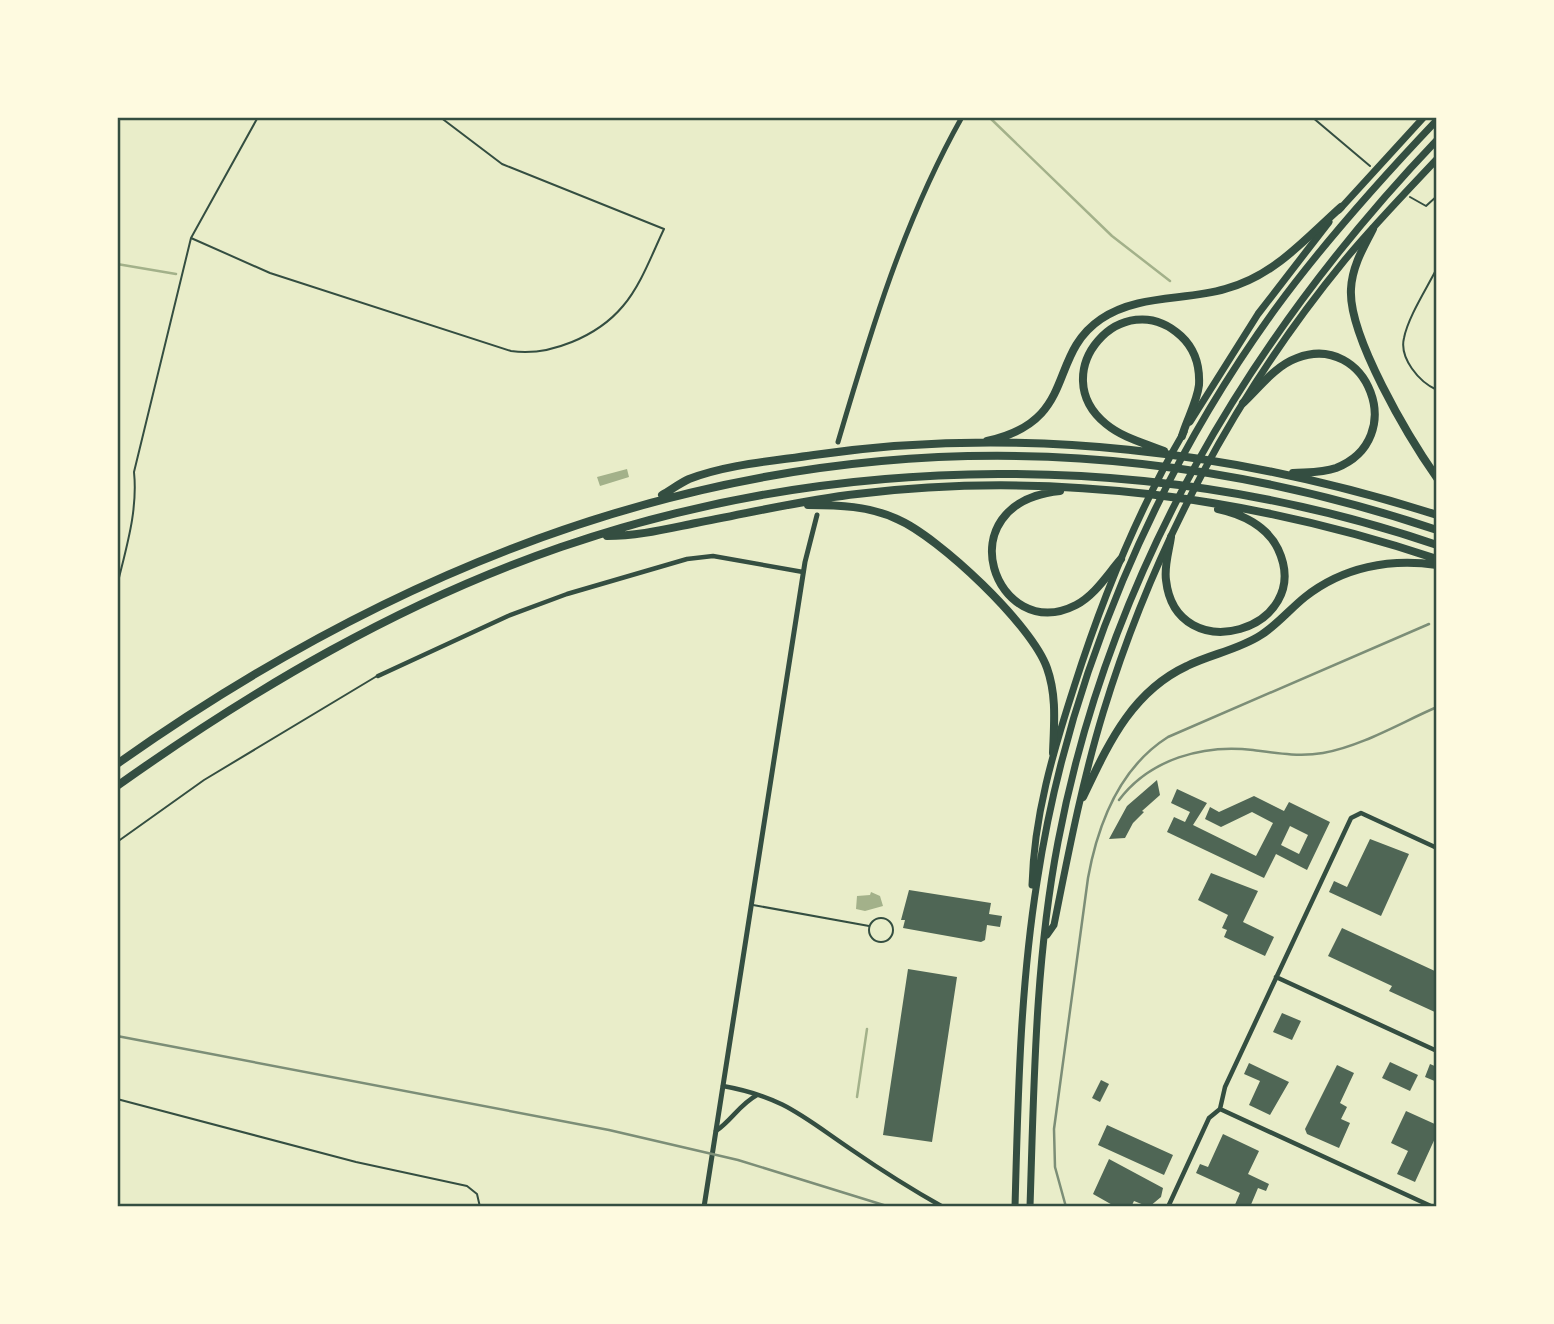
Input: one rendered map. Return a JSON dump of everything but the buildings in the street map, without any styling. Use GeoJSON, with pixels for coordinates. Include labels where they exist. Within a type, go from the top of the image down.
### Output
{"type":"FeatureCollection","features":[{"type":"Feature","properties":{"kind":"highway"},"geometry":{"type":"LineString","coordinates":[[981,442],[1011,434],[1040,414],[1060,387],[1076,346],[1103,318],[1138,303],[1216,292],[1257,277],[1285,259],[1341,207],[1424,117]]}},
{"type":"Feature","properties":{"kind":"highway"},"geometry":{"type":"LineString","coordinates":[[1031,924],[1044,841],[1081,702],[1116,602],[1157,508],[1210,410],[1276,309],[1350,214],[1437,120]]}},
{"type":"Feature","properties":{"kind":"highway"},"geometry":{"type":"LineString","coordinates":[[1030,1207],[1035,1057],[1045,938],[1058,843],[1093,706],[1118,633],[1165,523],[1214,430],[1280,327],[1354,230],[1437,140]]}},
{"type":"Feature","properties":{"kind":"highway"},"geometry":{"type":"LineString","coordinates":[[1045,938],[1054,925],[1090,761],[1113,684],[1171,537],[1243,403],[1317,296],[1437,159]]}},
{"type":"Feature","properties":{"kind":"highway"},"geometry":{"type":"LineString","coordinates":[[1015,1207],[1020,1054],[1037,831],[1053,753],[1088,645],[1121,559],[1182,436],[1258,314],[1341,207]]}},
{"type":"Feature","properties":{"kind":"highway"},"geometry":{"type":"LineString","coordinates":[[1373,229],[1353,275],[1351,298],[1354,321],[1380,377],[1437,478]]}},
{"type":"Feature","properties":{"kind":"highway"},"geometry":{"type":"LineString","coordinates":[[1150,449],[1104,423],[1091,408],[1084,389],[1083,370],[1090,350],[1103,334],[1122,323],[1143,320],[1162,324],[1182,337],[1194,354],[1198,367],[1198,392],[1182,436]]}},
{"type":"Feature","properties":{"kind":"highway"},"geometry":{"type":"LineString","coordinates":[[1243,403],[1278,369],[1305,355],[1335,357],[1357,370],[1366,381],[1375,409],[1373,429],[1363,448],[1353,458],[1334,468],[1288,474]]}},
{"type":"Feature","properties":{"kind":"highway"},"geometry":{"type":"LineString","coordinates":[[650,502],[688,480],[756,464],[864,449],[981,442],[1150,449],[1232,462],[1288,474],[1437,516]]}},
{"type":"Feature","properties":{"kind":"highway"},"geometry":{"type":"LineString","coordinates":[[117,764],[250,677],[386,602],[525,542],[650,502],[789,472],[909,459],[1010,456],[1142,465],[1225,477],[1332,499],[1437,530]]}},
{"type":"Feature","properties":{"kind":"highway"},"geometry":{"type":"LineString","coordinates":[[117,786],[248,698],[354,638],[445,594],[597,535],[686,511],[821,486],[977,475],[1136,479],[1219,490],[1321,511],[1437,545]]}},
{"type":"Feature","properties":{"kind":"highway"},"geometry":{"type":"LineString","coordinates":[[597,535],[648,533],[841,496],[932,487],[995,485],[1129,492],[1196,501],[1304,520],[1437,559]]}},
{"type":"Feature","properties":{"kind":"highway"},"geometry":{"type":"LineString","coordinates":[[1081,489],[1033,496],[1009,511],[999,522],[992,542],[992,563],[998,580],[1019,603],[1039,611],[1058,611],[1075,605],[1092,593],[1121,559]]}},
{"type":"Feature","properties":{"kind":"highway"},"geometry":{"type":"LineString","coordinates":[[794,505],[856,507],[894,517],[931,539],[973,578],[1022,627],[1046,666],[1055,709],[1053,753]]}},
{"type":"Feature","properties":{"kind":"highway"},"geometry":{"type":"LineString","coordinates":[[1171,537],[1166,582],[1172,601],[1183,616],[1199,627],[1220,633],[1247,629],[1262,620],[1275,605],[1282,588],[1283,564],[1277,546],[1268,534],[1250,520],[1211,505]]}},
{"type":"Feature","properties":{"kind":"highway"},"geometry":{"type":"LineString","coordinates":[[1083,797],[1116,730],[1140,700],[1169,676],[1188,665],[1256,639],[1309,594],[1336,578],[1378,564],[1437,565]]}},
{"type":"Feature","properties":{"kind":"street"},"geometry":{"type":"LineString","coordinates":[[838,442],[896,257],[924,190],[962,117]]}},
{"type":"Feature","properties":{"kind":"street"},"geometry":{"type":"LineString","coordinates":[[704,1207],[803,572],[817,515]]}},
{"type":"Feature","properties":{"kind":"street"},"geometry":{"type":"LineString","coordinates":[[378,676],[508,616],[568,594],[687,559],[713,556],[803,572]]}},
{"type":"Feature","properties":{"kind":"street"},"geometry":{"type":"LineString","coordinates":[[1168,1207],[1209,1118],[1220,1108],[1222,1093],[1351,818],[1361,813],[1437,848]]}},
{"type":"Feature","properties":{"kind":"street"},"geometry":{"type":"LineString","coordinates":[[1276,977],[1437,1051]]}},
{"type":"Feature","properties":{"kind":"street"},"geometry":{"type":"LineString","coordinates":[[723,1086],[799,1111],[876,1166],[943,1207]]}},
{"type":"Feature","properties":{"kind":"street"},"geometry":{"type":"LineString","coordinates":[[716,1131],[726,1124],[737,1108],[757,1095]]}},
{"type":"Feature","properties":{"kind":"street"},"geometry":{"type":"LineString","coordinates":[[1220,1108],[1433,1207]]}},
{"type":"Feature","properties":{"kind":"lane"},"geometry":{"type":"LineString","coordinates":[[1437,268],[1403,339],[1406,356],[1417,375],[1437,390]]}},
{"type":"Feature","properties":{"kind":"lane"},"geometry":{"type":"LineString","coordinates":[[117,842],[204,780],[378,676]]}},
{"type":"Feature","properties":{"kind":"lane"},"geometry":{"type":"LineString","coordinates":[[751,904],[869,926]]}},
{"type":"Feature","properties":{"kind":"lane"},"geometry":{"type":"LineString","coordinates":[[883,918],[890,922],[893,932],[889,939],[878,942],[870,936],[869,926],[875,919],[883,918]]}},
{"type":"Feature","properties":{"kind":"path"},"geometry":{"type":"LineString","coordinates":[[117,586],[133,517],[136,494],[134,472],[139,447],[191,237],[258,117]]}},
{"type":"Feature","properties":{"kind":"path"},"geometry":{"type":"LineString","coordinates":[[191,237],[270,273],[511,351],[531,354],[576,338],[616,314],[645,269],[664,229],[502,164],[440,117]]}},
{"type":"Feature","properties":{"kind":"path"},"geometry":{"type":"LineString","coordinates":[[1312,117],[1356,155]]}},
{"type":"Feature","properties":{"kind":"path"},"geometry":{"type":"LineString","coordinates":[[1422,206],[1430,204],[1437,196]]}},
{"type":"Feature","properties":{"kind":"path"},"geometry":{"type":"LineString","coordinates":[[117,1099],[303,1149],[467,1186],[477,1194],[481,1207]]}},
{"type":"Feature","properties":{"kind":"shaded area"},"geometry":{"type":"Polygon","coordinates":[[[627,469],[629,477],[600,486],[597,477],[627,469]]]}},
{"type":"Feature","properties":{"kind":"shaded area"},"geometry":{"type":"Polygon","coordinates":[[[871,892],[880,896],[883,906],[865,911],[856,909],[857,896],[870,895],[871,892]]]}},
{"type":"Feature","properties":{"kind":"waterway"},"geometry":{"type":"LineString","coordinates":[[989,117],[1112,236],[1170,281]]}},
{"type":"Feature","properties":{"kind":"waterway"},"geometry":{"type":"LineString","coordinates":[[117,264],[176,274]]}},
{"type":"Feature","properties":{"kind":"waterway"},"geometry":{"type":"LineString","coordinates":[[857,1097],[867,1029]]}},
{"type":"Feature","properties":{"kind":"railway"},"geometry":{"type":"LineString","coordinates":[[1066,1207],[1055,1167],[1054,1129],[1088,878],[1098,837],[1113,798],[1136,764],[1168,737],[1429,624]]}},
{"type":"Feature","properties":{"kind":"railway"},"geometry":{"type":"LineString","coordinates":[[1119,800],[1146,774],[1179,757],[1197,752],[1234,749],[1296,755],[1323,753],[1366,740],[1437,707]]}},
{"type":"Feature","properties":{"kind":"railway"},"geometry":{"type":"LineString","coordinates":[[117,1036],[609,1130],[738,1160],[890,1207]]}}]}
